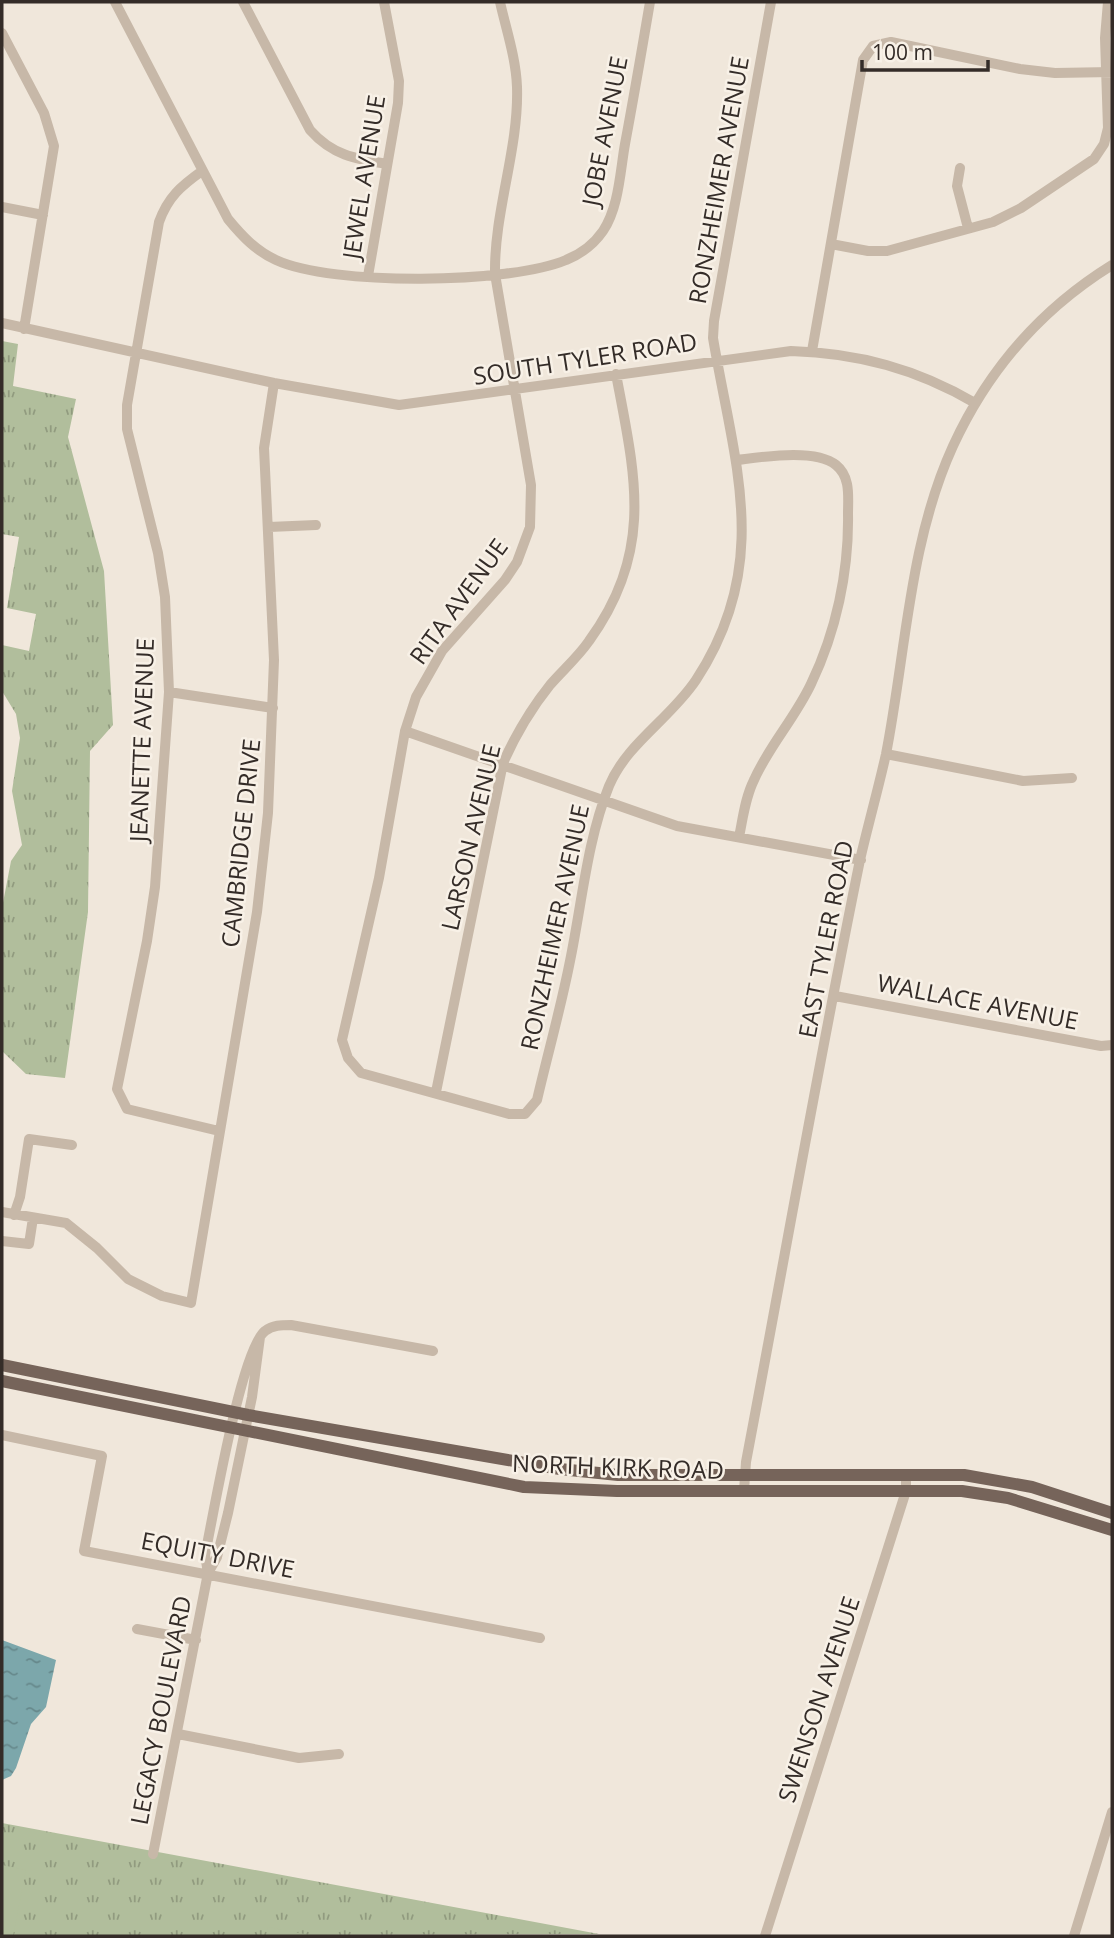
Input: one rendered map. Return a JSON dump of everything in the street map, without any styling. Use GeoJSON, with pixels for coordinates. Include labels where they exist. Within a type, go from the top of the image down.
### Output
{"type":"FeatureCollection","features":[{"type":"Feature","properties":{"kind":"main road","name":"NORTH KIRK ROAD"},"geometry":{"type":"LineString","coordinates":[[2,1365],[242,1414],[588,1473],[964,1475],[1012,1482],[1112,1513]]}},
{"type":"Feature","properties":{"kind":"main road","name":"NORTH KIRK ROAD"},"geometry":{"type":"LineString","coordinates":[[2,1381],[524,1486],[617,1491],[962,1491],[1008,1498],[1112,1530]]}},
{"type":"Feature","properties":{"kind":"street","name":"JOBE AVENUE"},"geometry":{"type":"LineString","coordinates":[[115,2],[228,219],[259,250],[302,269],[412,279],[495,274],[565,261],[593,244],[605,228],[616,197],[650,2]]}},
{"type":"Feature","properties":{"kind":"street"},"geometry":{"type":"LineString","coordinates":[[243,2],[310,130],[319,141],[345,157],[387,164]]}},
{"type":"Feature","properties":{"kind":"street","name":"JEWEL AVENUE"},"geometry":{"type":"LineString","coordinates":[[368,276],[399,81],[384,2]]}},
{"type":"Feature","properties":{"kind":"street","name":"RITA AVENUE"},"geometry":{"type":"LineString","coordinates":[[436,1092],[361,1073],[347,1053],[342,1040],[379,878],[405,731],[429,671],[457,632],[505,580],[526,542],[530,527],[531,485],[495,274],[495,233],[516,112],[517,86],[500,2]]}},
{"type":"Feature","properties":{"kind":"street","name":"RONZHEIMER AVENUE"},"geometry":{"type":"LineString","coordinates":[[436,1092],[509,1114],[525,1114],[537,1100],[564,988],[596,824],[604,799],[619,765],[673,710],[695,681],[724,624],[738,577],[743,543],[743,503],[717,359],[714,321],[771,2]]}},
{"type":"Feature","properties":{"kind":"street"},"geometry":{"type":"LineString","coordinates":[[831,244],[869,251],[887,251],[1010,215],[1100,153],[1108,128],[1108,2]]}},
{"type":"Feature","properties":{"kind":"street"},"geometry":{"type":"LineString","coordinates":[[2,33],[44,113],[52,136],[53,158],[24,330]]}},
{"type":"Feature","properties":{"kind":"street"},"geometry":{"type":"LineString","coordinates":[[812,351],[863,60],[873,46],[891,42],[1055,73],[1109,72]]}},
{"type":"Feature","properties":{"kind":"street"},"geometry":{"type":"LineString","coordinates":[[960,168],[957,186],[968,228]]}},
{"type":"Feature","properties":{"kind":"street","name":"JEANETTE AVENUE"},"geometry":{"type":"LineString","coordinates":[[202,171],[172,195],[159,222],[127,405],[127,429],[158,553],[165,597],[169,692],[155,887],[147,941],[117,1088],[127,1109],[219,1132]]}},
{"type":"Feature","properties":{"kind":"street"},"geometry":{"type":"LineString","coordinates":[[2,207],[43,215]]}},
{"type":"Feature","properties":{"kind":"street"},"geometry":{"type":"LineString","coordinates":[[975,403],[1006,358],[1037,323],[1073,292],[1112,265]]}},
{"type":"Feature","properties":{"kind":"street","name":"SOUTH TYLER ROAD"},"geometry":{"type":"LineString","coordinates":[[2,323],[274,383],[398,405],[765,352],[812,351],[846,354],[888,363],[921,375],[975,403]]}},
{"type":"Feature","properties":{"kind":"street","name":"LARSON AVENUE"},"geometry":{"type":"LineString","coordinates":[[436,1092],[503,763],[519,727],[604,618],[625,574],[636,513],[635,479],[616,374]]}},
{"type":"Feature","properties":{"kind":"street","name":"CAMBRIDGE DRIVE"},"geometry":{"type":"LineString","coordinates":[[33,1218],[66,1223],[97,1248],[128,1279],[162,1296],[191,1303],[260,888],[268,813],[273,708],[269,527],[264,448],[274,383]]}},
{"type":"Feature","properties":{"kind":"street","name":"EAST TYLER ROAD"},"geometry":{"type":"LineString","coordinates":[[744,1491],[744,1475],[860,860],[886,754],[920,554],[936,490],[975,403]]}},
{"type":"Feature","properties":{"kind":"street"},"geometry":{"type":"LineString","coordinates":[[737,460],[776,455],[824,458],[835,464],[848,483],[848,530],[843,581],[825,650],[798,708],[753,781],[739,837]]}},
{"type":"Feature","properties":{"kind":"street"},"geometry":{"type":"LineString","coordinates":[[269,527],[316,525]]}},
{"type":"Feature","properties":{"kind":"street"},"geometry":{"type":"LineString","coordinates":[[169,692],[273,708]]}},
{"type":"Feature","properties":{"kind":"street"},"geometry":{"type":"LineString","coordinates":[[405,731],[677,825],[860,860]]}},
{"type":"Feature","properties":{"kind":"street"},"geometry":{"type":"LineString","coordinates":[[886,754],[1023,781],[1072,778]]}},
{"type":"Feature","properties":{"kind":"street","name":"WALLACE AVENUE"},"geometry":{"type":"LineString","coordinates":[[835,996],[1101,1046],[1112,1045]]}},
{"type":"Feature","properties":{"kind":"street"},"geometry":{"type":"LineString","coordinates":[[14,1215],[20,1197],[29,1139],[72,1145]]}},
{"type":"Feature","properties":{"kind":"street"},"geometry":{"type":"LineString","coordinates":[[2,1212],[33,1218],[29,1244],[2,1241]]}},
{"type":"Feature","properties":{"kind":"street","name":"LEGACY BOULEVARD"},"geometry":{"type":"LineString","coordinates":[[208,1573],[218,1557],[245,1430],[242,1414],[260,1337],[278,1325],[291,1325],[433,1351]]}},
{"type":"Feature","properties":{"kind":"street","name":"LEGACY BOULEVARD"},"geometry":{"type":"LineString","coordinates":[[153,1854],[208,1573],[205,1555],[232,1427],[242,1414]]}},
{"type":"Feature","properties":{"kind":"street","name":"EQUITY DRIVE"},"geometry":{"type":"LineString","coordinates":[[2,1436],[102,1456],[84,1551],[540,1638]]}},
{"type":"Feature","properties":{"kind":"street","name":"SWENSON AVENUE"},"geometry":{"type":"LineString","coordinates":[[765,1936],[906,1490],[905,1475]]}},
{"type":"Feature","properties":{"kind":"street"},"geometry":{"type":"LineString","coordinates":[[137,1629],[195,1640]]}},
{"type":"Feature","properties":{"kind":"street"},"geometry":{"type":"LineString","coordinates":[[178,1734],[299,1758],[339,1754]]}},
{"type":"Feature","properties":{"kind":"street"},"geometry":{"type":"LineString","coordinates":[[1074,1936],[1112,1812]]}},
{"type":"Feature","properties":{"kind":"green space"},"geometry":{"type":"Polygon","coordinates":[[[2,341],[18,344],[13,386],[76,399],[68,437],[104,571],[113,725],[90,751],[88,912],[65,1078],[26,1074],[2,1051],[2,908],[11,861],[22,845],[12,791],[20,738],[16,714],[2,691],[2,645],[29,651],[36,614],[7,608],[19,537],[2,534],[2,341]]]}},
{"type":"Feature","properties":{"kind":"green space"},"geometry":{"type":"Polygon","coordinates":[[[2,1823],[599,1934],[2,1936],[2,1823]]]}},
{"type":"Feature","properties":{"kind":"green space"},"geometry":{"type":"Polygon","coordinates":[[[2,1865],[26,1870],[13,1936],[2,1935],[2,1865]]]}},
{"type":"Feature","properties":{"kind":"green space"},"geometry":{"type":"Polygon","coordinates":[[[268,1927],[315,1936],[266,1936],[268,1927]]]}},
{"type":"Feature","properties":{"kind":"water"},"geometry":{"type":"Polygon","coordinates":[[[2,1640],[56,1660],[46,1707],[31,1724],[16,1768],[11,1776],[2,1780],[2,1640]]]}}]}
